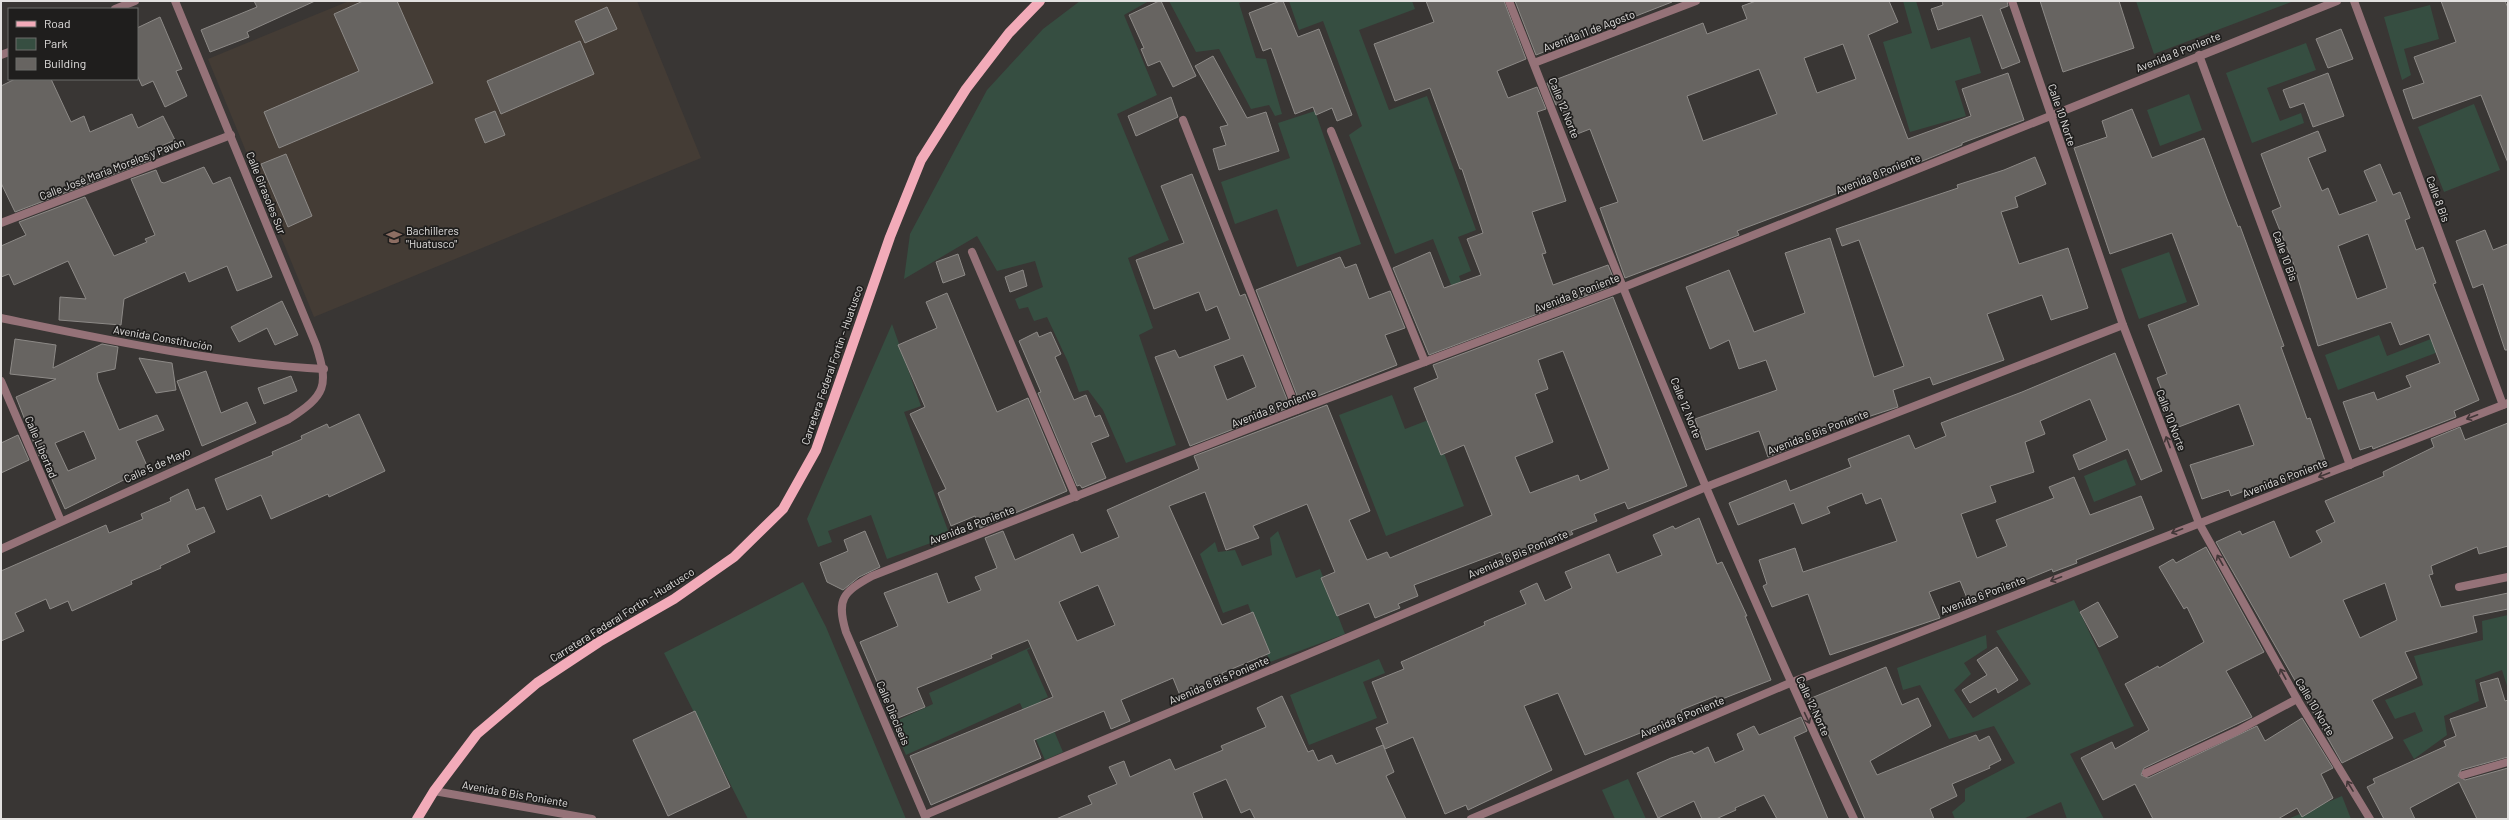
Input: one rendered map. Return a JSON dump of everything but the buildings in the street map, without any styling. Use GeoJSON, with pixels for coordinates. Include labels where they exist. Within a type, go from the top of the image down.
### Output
{"type":"FeatureCollection","features":[{"type":"Feature","properties":{"kind":"main road","name":"Carretera Federal Fortín - Huatusco"},"geometry":{"type":"LineString","coordinates":[[418,819],[434,791],[477,734],[537,683],[599,642],[680,595],[734,557],[783,509],[816,450],[890,237],[921,160],[966,89],[1008,33],[1040,1]]}},
{"type":"Feature","properties":{"kind":"street"},"geometry":{"type":"LineString","coordinates":[[118,8],[135,1]]}},
{"type":"Feature","properties":{"kind":"street","name":"Calle Girasoles Sur"},"geometry":{"type":"LineString","coordinates":[[175,1],[231,135],[324,369],[324,383],[318,395]]}},
{"type":"Feature","properties":{"kind":"street","name":"Calle 12 Norte"},"geometry":{"type":"LineString","coordinates":[[1509,1],[1706,487],[1790,682],[1854,819]]}},
{"type":"Feature","properties":{"kind":"street","name":"Avenida 11 de Agosto"},"geometry":{"type":"LineString","coordinates":[[1534,63],[1696,1]]}},
{"type":"Feature","properties":{"kind":"street","name":"Calle 10 Norte"},"geometry":{"type":"LineString","coordinates":[[2012,1],[2050,117],[2123,325],[2199,522],[2297,699],[2370,819]]}},
{"type":"Feature","properties":{"kind":"street","name":"Avenida 8 Poniente"},"geometry":{"type":"LineString","coordinates":[[841,615],[841,604],[844,594],[872,576],[1297,410],[1624,287],[2337,1]]}},
{"type":"Feature","properties":{"kind":"street","name":"Calle 8 Bis"},"geometry":{"type":"LineString","coordinates":[[2354,1],[2505,404]]}},
{"type":"Feature","properties":{"kind":"street","name":"Calle 10 Bis"},"geometry":{"type":"LineString","coordinates":[[2199,56],[2350,465]]}},
{"type":"Feature","properties":{"kind":"street"},"geometry":{"type":"LineString","coordinates":[[1183,120],[1297,410]]}},
{"type":"Feature","properties":{"kind":"street"},"geometry":{"type":"LineString","coordinates":[[1331,131],[1425,362]]}},
{"type":"Feature","properties":{"kind":"street","name":"Calle José María Morelos y Pavón"},"geometry":{"type":"LineString","coordinates":[[1,223],[231,135]]}},
{"type":"Feature","properties":{"kind":"street"},"geometry":{"type":"LineString","coordinates":[[972,252],[1076,497]]}},
{"type":"Feature","properties":{"kind":"street","name":"Avenida Constitución"},"geometry":{"type":"LineString","coordinates":[[1,318],[158,349],[278,366],[324,369]]}},
{"type":"Feature","properties":{"kind":"street","name":"Avenida 6 Bis Poniente"},"geometry":{"type":"LineString","coordinates":[[926,817],[1706,487],[2123,325]]}},
{"type":"Feature","properties":{"kind":"street","name":"Calle Libertad"},"geometry":{"type":"LineString","coordinates":[[1,381],[61,521]]}},
{"type":"Feature","properties":{"kind":"street","name":"Calle 5 de Mayo"},"geometry":{"type":"LineString","coordinates":[[1,549],[289,419],[304,409],[318,395]]}},
{"type":"Feature","properties":{"kind":"street","name":"Avenida 6 Poniente"},"geometry":{"type":"LineString","coordinates":[[1471,819],[1790,682],[2505,404]]}},
{"type":"Feature","properties":{"kind":"street"},"geometry":{"type":"LineString","coordinates":[[2459,587],[2508,577]]}},
{"type":"Feature","properties":{"kind":"street","name":"Calle Dieciseis"},"geometry":{"type":"LineString","coordinates":[[841,615],[846,632],[926,817]]}},
{"type":"Feature","properties":{"kind":"street"},"geometry":{"type":"LineString","coordinates":[[2146,773],[2237,731],[2297,699]]}},
{"type":"Feature","properties":{"kind":"street"},"geometry":{"type":"LineString","coordinates":[[2463,775],[2508,762]]}},
{"type":"Feature","properties":{"kind":"street","name":"Avenida 6 Bis Poniente"},"geometry":{"type":"LineString","coordinates":[[434,791],[592,819]]}},
{"type":"Feature","properties":{"kind":"shaded area","name":"Bachilleres \"Huatusco\""},"geometry":{"type":"Polygon","coordinates":[[[349,1],[637,1],[701,158],[314,317],[208,59],[349,1]]]}},
{"type":"Feature","properties":{"kind":"green space"},"geometry":{"type":"Polygon","coordinates":[[[1080,1],[1149,1],[1124,15],[1157,95],[1117,114],[1169,240],[1128,258],[1153,328],[1139,335],[1176,445],[1126,463],[1103,410],[1088,390],[1079,392],[1068,362],[1047,317],[1034,321],[1028,307],[1019,309],[1015,299],[1043,287],[1035,261],[997,271],[977,236],[904,279],[910,234],[987,90],[1043,29],[1080,1]]]}},
{"type":"Feature","properties":{"kind":"green space"},"geometry":{"type":"Polygon","coordinates":[[[1169,1],[1245,1],[1239,3],[1256,58],[1266,59],[1282,114],[1275,116],[1269,105],[1251,109],[1219,49],[1196,52],[1169,1]]]}},
{"type":"Feature","properties":{"kind":"green space"},"geometry":{"type":"Polygon","coordinates":[[[1289,1],[1412,1],[1415,9],[1359,30],[1389,110],[1427,96],[1476,230],[1458,237],[1471,271],[1459,276],[1476,323],[1466,323],[1433,239],[1395,254],[1349,135],[1362,126],[1323,21],[1299,30],[1289,1]]]}},
{"type":"Feature","properties":{"kind":"green space"},"geometry":{"type":"Polygon","coordinates":[[[1903,1],[1916,1],[1931,49],[1970,37],[1981,73],[1955,81],[1966,116],[1910,132],[1883,42],[1912,33],[1903,1]]]}},
{"type":"Feature","properties":{"kind":"green space"},"geometry":{"type":"Polygon","coordinates":[[[2136,1],[2294,1],[2154,54],[2136,1]]]}},
{"type":"Feature","properties":{"kind":"green space"},"geometry":{"type":"Polygon","coordinates":[[[2430,5],[2439,39],[2404,49],[2411,75],[2402,80],[2384,17],[2430,5]]]}},
{"type":"Feature","properties":{"kind":"green space"},"geometry":{"type":"Polygon","coordinates":[[[2306,43],[2316,70],[2267,88],[2280,121],[2301,113],[2304,123],[2252,143],[2226,73],[2306,43]]]}},
{"type":"Feature","properties":{"kind":"green space"},"geometry":{"type":"Polygon","coordinates":[[[2189,94],[2202,130],[2160,146],[2147,110],[2189,94]]]}},
{"type":"Feature","properties":{"kind":"green space"},"geometry":{"type":"Polygon","coordinates":[[[2474,104],[2500,170],[2444,192],[2418,127],[2474,104]]]}},
{"type":"Feature","properties":{"kind":"green space"},"geometry":{"type":"Polygon","coordinates":[[[1315,111],[1361,244],[1297,267],[1277,209],[1235,224],[1221,182],[1290,158],[1278,123],[1315,111]]]}},
{"type":"Feature","properties":{"kind":"green space"},"geometry":{"type":"Polygon","coordinates":[[[2169,252],[2187,302],[2139,319],[2121,269],[2169,252]]]}},
{"type":"Feature","properties":{"kind":"green space"},"geometry":{"type":"Polygon","coordinates":[[[892,324],[921,406],[904,412],[950,536],[887,559],[871,515],[828,531],[832,542],[818,547],[807,519],[892,324]]]}},
{"type":"Feature","properties":{"kind":"green space"},"geometry":{"type":"Polygon","coordinates":[[[2449,332],[2454,346],[2338,390],[2325,355],[2379,335],[2387,356],[2449,332]]]}},
{"type":"Feature","properties":{"kind":"green space"},"geometry":{"type":"Polygon","coordinates":[[[1392,395],[1405,429],[1431,419],[1464,506],[1386,536],[1339,415],[1392,395]]]}},
{"type":"Feature","properties":{"kind":"green space"},"geometry":{"type":"Polygon","coordinates":[[[2126,459],[2136,485],[2094,502],[2084,476],[2126,459]]]}},
{"type":"Feature","properties":{"kind":"green space"},"geometry":{"type":"Polygon","coordinates":[[[1278,531],[1296,578],[1320,569],[1345,634],[1270,662],[1248,604],[1223,613],[1200,554],[1215,542],[1218,552],[1235,550],[1242,566],[1272,555],[1270,538],[1278,531]]]}},
{"type":"Feature","properties":{"kind":"green space"},"geometry":{"type":"Polygon","coordinates":[[[803,582],[826,627],[906,819],[748,819],[664,653],[803,582]]]}},
{"type":"Feature","properties":{"kind":"green space"},"geometry":{"type":"Polygon","coordinates":[[[2074,600],[2134,726],[2070,754],[2104,819],[2067,819],[2061,802],[2023,819],[1955,819],[1952,812],[1965,801],[1965,789],[2015,763],[1994,726],[1949,739],[1920,685],[1903,690],[1897,668],[1986,635],[1987,648],[1964,663],[1971,674],[1954,690],[1973,718],[2031,684],[1996,631],[2074,600]]]}},
{"type":"Feature","properties":{"kind":"green space"},"geometry":{"type":"Polygon","coordinates":[[[2508,615],[2508,689],[2502,670],[2475,680],[2479,701],[2444,716],[2447,735],[2414,759],[2403,740],[2423,731],[2415,712],[2395,719],[2385,700],[2423,685],[2414,656],[2483,640],[2482,621],[2508,615]]]}},
{"type":"Feature","properties":{"kind":"green space"},"geometry":{"type":"Polygon","coordinates":[[[1040,643],[1027,650],[1048,697],[1041,700],[1063,752],[1045,760],[1020,703],[906,755],[892,723],[933,704],[929,693],[1040,643]]]}},
{"type":"Feature","properties":{"kind":"green space"},"geometry":{"type":"Polygon","coordinates":[[[1379,659],[1385,673],[1363,682],[1377,718],[1309,745],[1290,695],[1379,659]]]}},
{"type":"Feature","properties":{"kind":"green space"},"geometry":{"type":"Polygon","coordinates":[[[1628,779],[1646,819],[1615,819],[1602,790],[1628,779]]]}},
{"type":"Feature","properties":{"kind":"green space"},"geometry":{"type":"Polygon","coordinates":[[[2342,796],[2351,819],[2288,819],[2342,796]]]}},
{"type":"Feature","properties":{"kind":"place","name":"Bachilleres \"Huatusco\""},"geometry":{"type":"Point","coordinates":[394,237]}}]}
